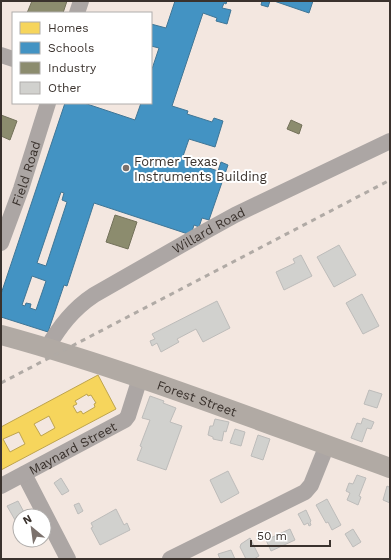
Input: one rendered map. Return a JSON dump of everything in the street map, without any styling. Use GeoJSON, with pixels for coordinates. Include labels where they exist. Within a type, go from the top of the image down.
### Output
{"type":"FeatureCollection","features":[{"type":"Feature","properties":{"kind":"main road","name":"Forest Street"},"geometry":{"type":"LineString","coordinates":[[1,335],[140,378],[390,468]]}},
{"type":"Feature","properties":{"kind":"street"},"geometry":{"type":"LineString","coordinates":[[77,12],[81,1]]}},
{"type":"Feature","properties":{"kind":"street"},"geometry":{"type":"LineString","coordinates":[[1,55],[12,59]]}},
{"type":"Feature","properties":{"kind":"street","name":"Field Road"},"geometry":{"type":"LineString","coordinates":[[1,244],[21,188],[48,104]]}},
{"type":"Feature","properties":{"kind":"street","name":"Willard Road"},"geometry":{"type":"LineString","coordinates":[[47,348],[67,317],[94,295],[235,215],[390,140]]}},
{"type":"Feature","properties":{"kind":"street","name":"Maynard Street"},"geometry":{"type":"LineString","coordinates":[[1,486],[125,420],[128,416],[140,378]]}},
{"type":"Feature","properties":{"kind":"street"},"geometry":{"type":"LineString","coordinates":[[170,559],[305,492],[312,485],[327,446]]}},
{"type":"Feature","properties":{"kind":"street"},"geometry":{"type":"LineString","coordinates":[[24,474],[68,559]]}},
{"type":"Feature","properties":{"kind":"building: Homes"},"geometry":{"type":"Polygon","coordinates":[[[98,375],[116,409],[1,470],[1,427],[98,375]],[[87,394],[75,401],[77,404],[73,406],[77,413],[81,411],[83,414],[95,407],[94,404],[96,403],[91,395],[88,396],[87,394]],[[49,416],[34,424],[41,436],[55,428],[49,416]],[[19,432],[3,439],[10,452],[25,444],[19,432]]]}},
{"type":"Feature","properties":{"kind":"building: Schools","name":"Former Texas Instruments Building"},"geometry":{"type":"Polygon","coordinates":[[[175,1],[227,1],[226,4],[224,3],[222,8],[231,10],[227,24],[216,21],[217,18],[203,13],[172,106],[188,111],[187,114],[212,122],[214,118],[223,121],[215,147],[189,139],[182,159],[218,171],[221,162],[228,165],[209,220],[202,218],[199,227],[194,225],[191,235],[94,203],[67,286],[64,285],[48,332],[1,317],[1,294],[65,104],[87,104],[135,120],[141,104],[152,104],[152,69],[159,48],[152,46],[152,24],[166,28],[175,1]],[[61,192],[37,263],[46,266],[67,202],[62,200],[64,193],[61,192]],[[32,276],[22,305],[25,306],[26,303],[31,304],[30,308],[36,310],[46,281],[32,276]]]}},
{"type":"Feature","properties":{"kind":"building: Schools"},"geometry":{"type":"Polygon","coordinates":[[[262,1],[270,1],[268,7],[261,5],[262,1]]]}},
{"type":"Feature","properties":{"kind":"building: Schools"},"geometry":{"type":"Polygon","coordinates":[[[274,1],[313,1],[309,13],[274,1]]]}},
{"type":"Feature","properties":{"kind":"building: Industry"},"geometry":{"type":"Polygon","coordinates":[[[32,1],[67,1],[63,12],[27,12],[32,1]]]}},
{"type":"Feature","properties":{"kind":"building: Industry"},"geometry":{"type":"Polygon","coordinates":[[[1,115],[17,121],[10,140],[1,136],[1,115]]]}},
{"type":"Feature","properties":{"kind":"building: Industry"},"geometry":{"type":"Polygon","coordinates":[[[291,120],[302,125],[299,134],[287,129],[291,120]]]}},
{"type":"Feature","properties":{"kind":"building: Industry"},"geometry":{"type":"Polygon","coordinates":[[[115,215],[137,222],[128,249],[106,242],[115,215]]]}},
{"type":"Feature","properties":{"kind":"building: Other"},"geometry":{"type":"Polygon","coordinates":[[[339,245],[356,275],[334,287],[317,257],[339,245]]]}},
{"type":"Feature","properties":{"kind":"building: Other"},"geometry":{"type":"Polygon","coordinates":[[[301,255],[312,276],[284,290],[276,272],[295,263],[293,259],[301,255]]]}},
{"type":"Feature","properties":{"kind":"building: Other"},"geometry":{"type":"Polygon","coordinates":[[[362,294],[379,326],[363,334],[346,303],[362,294]]]}},
{"type":"Feature","properties":{"kind":"building: Other"},"geometry":{"type":"Polygon","coordinates":[[[217,301],[230,328],[203,342],[196,329],[177,339],[179,342],[161,352],[157,343],[152,346],[150,341],[155,339],[152,334],[217,301]]]}},
{"type":"Feature","properties":{"kind":"building: Other"},"geometry":{"type":"Polygon","coordinates":[[[369,390],[382,394],[377,408],[364,404],[369,390]]]}},
{"type":"Feature","properties":{"kind":"building: Other"},"geometry":{"type":"Polygon","coordinates":[[[150,396],[164,401],[163,403],[176,408],[170,422],[182,426],[166,470],[137,460],[142,447],[140,446],[150,420],[142,418],[150,396]]]}},
{"type":"Feature","properties":{"kind":"building: Other"},"geometry":{"type":"Polygon","coordinates":[[[363,418],[374,422],[371,429],[367,428],[362,442],[351,438],[357,423],[361,424],[363,418]]]}},
{"type":"Feature","properties":{"kind":"building: Other"},"geometry":{"type":"Polygon","coordinates":[[[215,419],[229,422],[226,432],[224,431],[222,441],[213,439],[213,437],[208,435],[210,426],[213,426],[215,419]]]}},
{"type":"Feature","properties":{"kind":"building: Other"},"geometry":{"type":"Polygon","coordinates":[[[235,429],[245,432],[241,446],[230,443],[235,429]]]}},
{"type":"Feature","properties":{"kind":"building: Other"},"geometry":{"type":"Polygon","coordinates":[[[258,435],[270,439],[263,460],[251,456],[258,435]]]}},
{"type":"Feature","properties":{"kind":"building: Other"},"geometry":{"type":"Polygon","coordinates":[[[228,471],[239,493],[221,503],[210,480],[228,471]]]}},
{"type":"Feature","properties":{"kind":"building: Other"},"geometry":{"type":"Polygon","coordinates":[[[357,475],[366,478],[359,496],[361,497],[358,505],[347,500],[350,493],[346,491],[349,483],[353,484],[357,475]]]}},
{"type":"Feature","properties":{"kind":"building: Other"},"geometry":{"type":"Polygon","coordinates":[[[61,478],[69,491],[62,495],[54,483],[61,478]]]}},
{"type":"Feature","properties":{"kind":"building: Other"},"geometry":{"type":"Polygon","coordinates":[[[390,484],[390,503],[383,500],[387,486],[389,487],[390,484]]]}},
{"type":"Feature","properties":{"kind":"building: Other"},"geometry":{"type":"Polygon","coordinates":[[[327,499],[341,525],[332,530],[328,522],[326,523],[316,505],[327,499]]]}},
{"type":"Feature","properties":{"kind":"building: Other"},"geometry":{"type":"Polygon","coordinates":[[[18,501],[22,508],[12,508],[12,515],[7,506],[18,501]]]}},
{"type":"Feature","properties":{"kind":"building: Other"},"geometry":{"type":"Polygon","coordinates":[[[79,503],[83,511],[78,514],[74,505],[79,503]]]}},
{"type":"Feature","properties":{"kind":"building: Other"},"geometry":{"type":"Polygon","coordinates":[[[116,509],[124,525],[127,523],[130,530],[100,545],[91,528],[93,527],[91,523],[116,509]]]}},
{"type":"Feature","properties":{"kind":"building: Other"},"geometry":{"type":"Polygon","coordinates":[[[306,510],[311,521],[311,525],[309,526],[308,523],[304,525],[298,514],[306,510]]]}},
{"type":"Feature","properties":{"kind":"building: Other"},"geometry":{"type":"Polygon","coordinates":[[[290,529],[295,540],[271,551],[266,540],[290,529]]]}},
{"type":"Feature","properties":{"kind":"building: Other"},"geometry":{"type":"Polygon","coordinates":[[[353,529],[361,542],[353,547],[345,534],[353,529]]]}},
{"type":"Feature","properties":{"kind":"building: Other"},"geometry":{"type":"Polygon","coordinates":[[[250,538],[259,556],[254,559],[246,559],[240,547],[241,544],[250,538]]]}},
{"type":"Feature","properties":{"kind":"building: Other"},"geometry":{"type":"Polygon","coordinates":[[[231,550],[235,559],[220,559],[218,554],[231,550]]]}},
{"type":"Feature","properties":{"kind":"railway"},"geometry":{"type":"LineString","coordinates":[[1,383],[390,180]]}},
{"type":"Feature","properties":{"kind":"place","name":"Former Texas Instruments Building"},"geometry":{"type":"Point","coordinates":[126,168]}}]}
